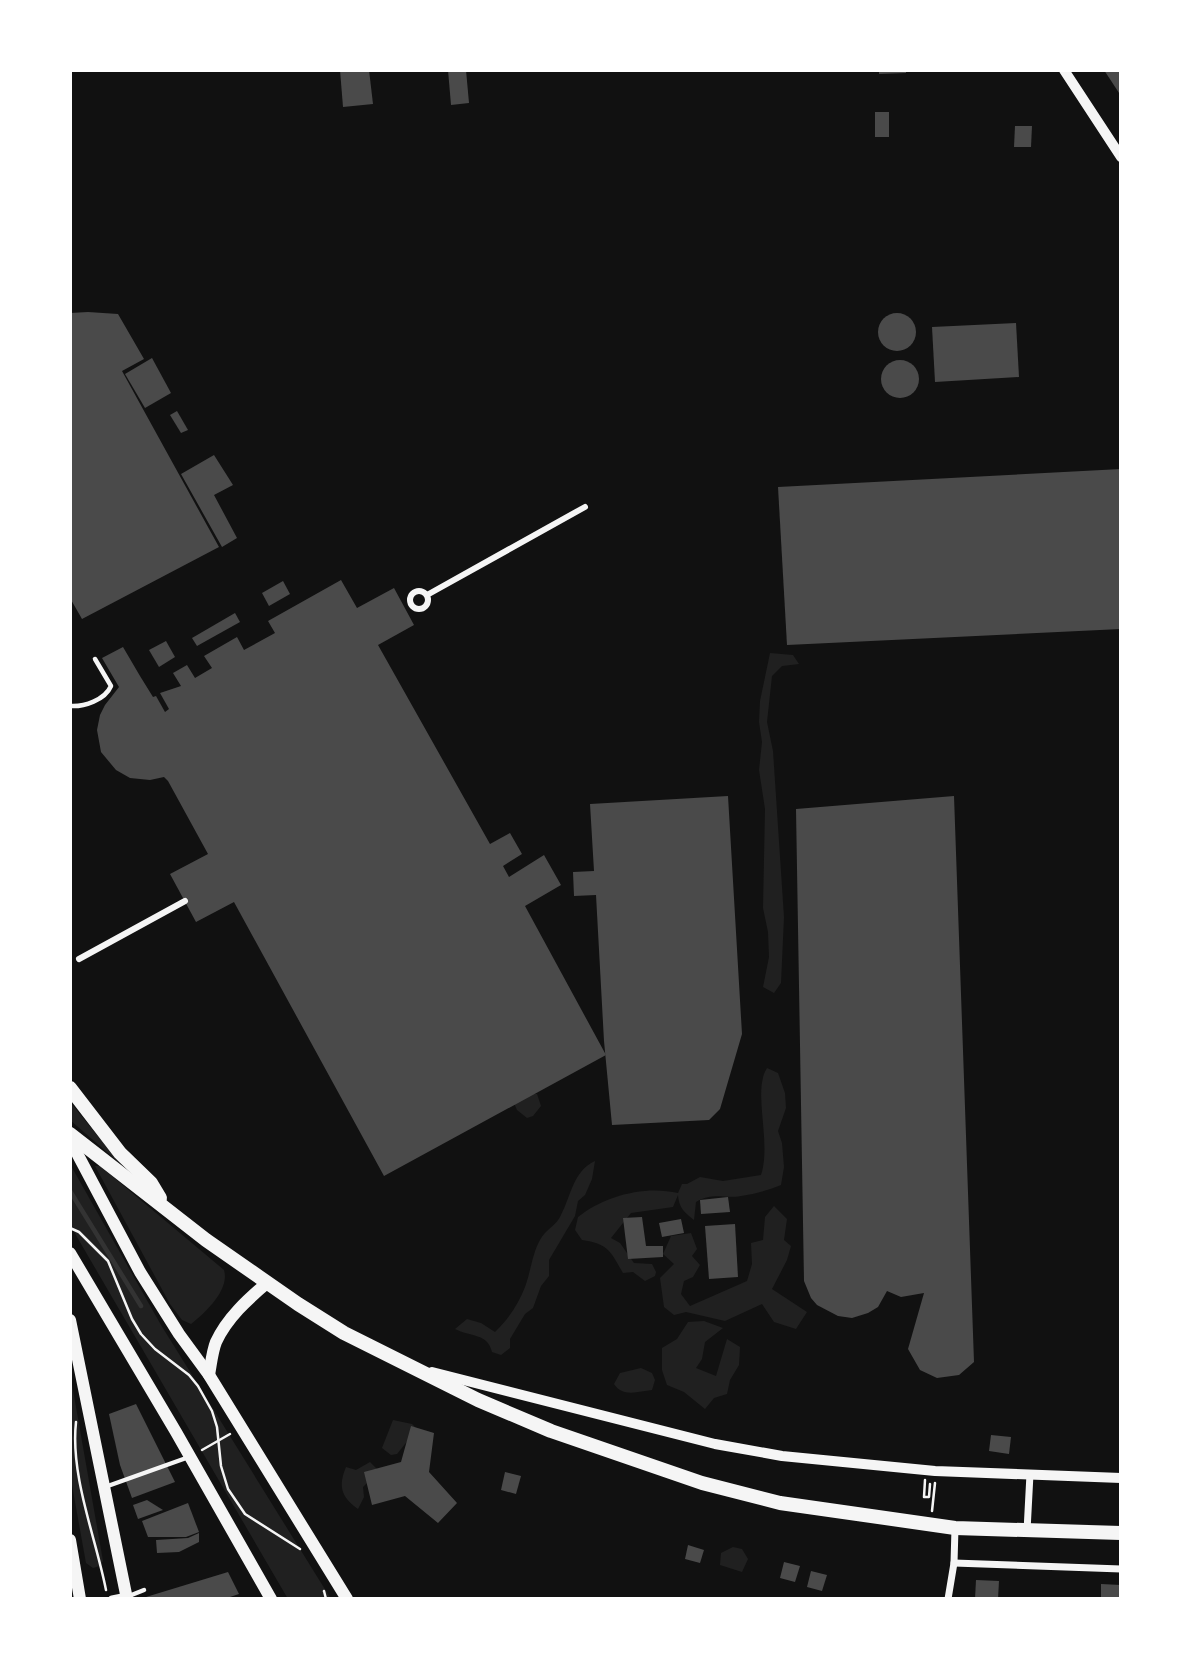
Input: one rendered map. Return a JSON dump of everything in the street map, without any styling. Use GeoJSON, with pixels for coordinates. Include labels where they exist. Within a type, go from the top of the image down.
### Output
{"type":"FeatureCollection","features":[{"type":"Feature","properties":{"kind":"highway"},"geometry":{"type":"LineString","coordinates":[[70,1088],[120,1153],[151,1183],[164,1206]]}},
{"type":"Feature","properties":{"kind":"highway"},"geometry":{"type":"LineString","coordinates":[[70,1134],[206,1240],[344,1333],[404,1365],[551,1431],[702,1483],[780,1503],[955,1528],[1121,1533]]}},
{"type":"Feature","properties":{"kind":"main road"},"geometry":{"type":"LineString","coordinates":[[70,1140],[140,1272],[178,1334],[209,1375],[347,1599]]}},
{"type":"Feature","properties":{"kind":"main road"},"geometry":{"type":"LineString","coordinates":[[70,1253],[271,1599]]}},
{"type":"Feature","properties":{"kind":"main road"},"geometry":{"type":"LineString","coordinates":[[209,1375],[215,1344],[227,1324],[248,1299],[267,1283]]}},
{"type":"Feature","properties":{"kind":"main road"},"geometry":{"type":"LineString","coordinates":[[70,1320],[127,1598]]}},
{"type":"Feature","properties":{"kind":"main road"},"geometry":{"type":"LineString","coordinates":[[70,1541],[80,1599]]}},
{"type":"Feature","properties":{"kind":"street"},"geometry":{"type":"LineString","coordinates":[[1064,70],[1121,157]]}},
{"type":"Feature","properties":{"kind":"street"},"geometry":{"type":"LineString","coordinates":[[427,596],[585,507]]}},
{"type":"Feature","properties":{"kind":"street"},"geometry":{"type":"LineString","coordinates":[[423,591],[427,596],[427,604],[422,608],[407,606],[414,592],[423,591]]}},
{"type":"Feature","properties":{"kind":"street"},"geometry":{"type":"LineString","coordinates":[[79,959],[185,901]]}},
{"type":"Feature","properties":{"kind":"street"},"geometry":{"type":"LineString","coordinates":[[404,1365],[715,1444],[782,1456],[935,1471],[1121,1478]]}},
{"type":"Feature","properties":{"kind":"street"},"geometry":{"type":"LineString","coordinates":[[1027,1531],[1030,1474]]}},
{"type":"Feature","properties":{"kind":"street"},"geometry":{"type":"LineString","coordinates":[[948,1599],[954,1563],[955,1528]]}},
{"type":"Feature","properties":{"kind":"street"},"geometry":{"type":"LineString","coordinates":[[954,1563],[1121,1569]]}},
{"type":"Feature","properties":{"kind":"street"},"geometry":{"type":"LineString","coordinates":[[110,1599],[127,1598]]}},
{"type":"Feature","properties":{"kind":"lane"},"geometry":{"type":"LineString","coordinates":[[70,706],[84,705],[109,691],[111,686],[95,659]]}},
{"type":"Feature","properties":{"kind":"lane"},"geometry":{"type":"LineString","coordinates":[[104,1487],[190,1457]]}},
{"type":"Feature","properties":{"kind":"lane"},"geometry":{"type":"LineString","coordinates":[[127,1598],[144,1590]]}},
{"type":"Feature","properties":{"kind":"path"},"geometry":{"type":"LineString","coordinates":[[70,1228],[79,1232],[108,1261],[141,1334],[198,1386],[212,1411],[217,1427],[221,1466],[228,1489],[245,1514],[299,1548],[305,1558]]}},
{"type":"Feature","properties":{"kind":"path"},"geometry":{"type":"LineString","coordinates":[[78,1411],[75,1438],[88,1528],[110,1599]]}},
{"type":"Feature","properties":{"kind":"path"},"geometry":{"type":"LineString","coordinates":[[190,1457],[242,1428]]}},
{"type":"Feature","properties":{"kind":"path"},"geometry":{"type":"LineString","coordinates":[[930,1525],[935,1482],[930,1482],[929,1497],[924,1497],[926,1478],[934,1479],[935,1471]]}},
{"type":"Feature","properties":{"kind":"path"},"geometry":{"type":"LineString","coordinates":[[321,1583],[326,1599]]}},
{"type":"Feature","properties":{"kind":"shaded area"},"geometry":{"type":"Polygon","coordinates":[[[770,653],[793,655],[799,664],[782,666],[772,676],[767,722],[773,751],[784,917],[781,983],[774,993],[763,987],[769,957],[763,908],[765,809],[759,770],[762,742],[760,701],[770,653]]]}},
{"type":"Feature","properties":{"kind":"shaded area"},"geometry":{"type":"Polygon","coordinates":[[[767,1068],[778,1073],[785,1093],[786,1108],[778,1131],[784,1167],[781,1185],[735,1197],[713,1196],[702,1199],[696,1202],[694,1220],[683,1209],[678,1195],[673,1207],[631,1213],[611,1238],[620,1243],[634,1263],[652,1264],[655,1276],[645,1281],[633,1272],[623,1273],[603,1246],[582,1240],[575,1230],[578,1217],[612,1198],[652,1190],[678,1193],[682,1184],[700,1177],[723,1181],[761,1175],[764,1148],[761,1090],[767,1068]]]}},
{"type":"Feature","properties":{"kind":"shaded area"},"geometry":{"type":"Polygon","coordinates":[[[524,1094],[537,1094],[541,1106],[533,1116],[527,1118],[517,1110],[514,1103],[524,1094]]]}},
{"type":"Feature","properties":{"kind":"shaded area"},"geometry":{"type":"Polygon","coordinates":[[[70,1102],[115,1157],[131,1173],[70,1120],[70,1102]]]}},
{"type":"Feature","properties":{"kind":"shaded area"},"geometry":{"type":"Polygon","coordinates":[[[595,1161],[592,1179],[585,1195],[578,1201],[575,1216],[549,1260],[549,1276],[541,1286],[533,1308],[525,1314],[510,1339],[510,1348],[501,1355],[492,1352],[482,1338],[455,1329],[467,1319],[481,1323],[495,1332],[504,1322],[523,1293],[540,1240],[559,1219],[577,1177],[595,1161]]]}},
{"type":"Feature","properties":{"kind":"shaded area"},"geometry":{"type":"Polygon","coordinates":[[[70,1164],[161,1325],[331,1599],[288,1599],[70,1225],[70,1164]]]}},
{"type":"Feature","properties":{"kind":"shaded area"},"geometry":{"type":"Polygon","coordinates":[[[95,1166],[100,1166],[224,1270],[225,1278],[220,1293],[191,1324],[182,1320],[170,1304],[95,1166]]]}},
{"type":"Feature","properties":{"kind":"shaded area"},"geometry":{"type":"Polygon","coordinates":[[[774,1206],[787,1219],[784,1240],[791,1246],[772,1289],[807,1312],[796,1329],[774,1322],[762,1304],[725,1321],[686,1312],[674,1315],[664,1307],[660,1278],[674,1264],[663,1254],[671,1236],[691,1233],[697,1249],[692,1256],[700,1265],[693,1277],[684,1281],[681,1294],[690,1306],[747,1281],[752,1264],[751,1243],[763,1240],[765,1217],[774,1206]]]}},
{"type":"Feature","properties":{"kind":"shaded area"},"geometry":{"type":"Polygon","coordinates":[[[704,1321],[723,1328],[705,1342],[702,1359],[696,1368],[716,1376],[727,1339],[740,1347],[739,1365],[730,1380],[727,1394],[714,1398],[705,1409],[684,1392],[667,1385],[662,1370],[662,1348],[677,1339],[688,1322],[704,1321]]]}},
{"type":"Feature","properties":{"kind":"shaded area"},"geometry":{"type":"Polygon","coordinates":[[[641,1368],[652,1373],[655,1380],[652,1390],[627,1392],[614,1384],[620,1373],[641,1368]]]}},
{"type":"Feature","properties":{"kind":"shaded area"},"geometry":{"type":"Polygon","coordinates":[[[70,1373],[103,1561],[100,1566],[93,1568],[86,1563],[70,1474],[70,1373]]]}},
{"type":"Feature","properties":{"kind":"shaded area"},"geometry":{"type":"Polygon","coordinates":[[[393,1420],[412,1424],[417,1429],[397,1454],[391,1455],[382,1448],[393,1420]]]}},
{"type":"Feature","properties":{"kind":"shaded area"},"geometry":{"type":"Polygon","coordinates":[[[370,1462],[379,1471],[363,1487],[364,1497],[358,1509],[343,1491],[344,1474],[346,1467],[356,1470],[370,1462]]]}},
{"type":"Feature","properties":{"kind":"shaded area"},"geometry":{"type":"Polygon","coordinates":[[[733,1547],[742,1549],[748,1559],[742,1572],[720,1565],[721,1553],[733,1547]]]}},
{"type":"Feature","properties":{"kind":"building"},"geometry":{"type":"Polygon","coordinates":[[[340,70],[369,70],[373,104],[343,107],[340,70]]]}},
{"type":"Feature","properties":{"kind":"building"},"geometry":{"type":"Polygon","coordinates":[[[448,70],[466,70],[469,103],[451,105],[448,70]]]}},
{"type":"Feature","properties":{"kind":"building"},"geometry":{"type":"Polygon","coordinates":[[[879,70],[906,70],[906,73],[879,74],[879,70]]]}},
{"type":"Feature","properties":{"kind":"building"},"geometry":{"type":"Polygon","coordinates":[[[1104,70],[1121,70],[1121,96],[1104,70]]]}},
{"type":"Feature","properties":{"kind":"building"},"geometry":{"type":"Polygon","coordinates":[[[875,112],[889,112],[889,137],[875,137],[875,112]]]}},
{"type":"Feature","properties":{"kind":"building"},"geometry":{"type":"Polygon","coordinates":[[[1015,126],[1032,126],[1031,147],[1014,147],[1015,126]]]}},
{"type":"Feature","properties":{"kind":"building"},"geometry":{"type":"Polygon","coordinates":[[[70,313],[118,314],[144,359],[122,371],[219,547],[82,619],[70,598],[70,313]]]}},
{"type":"Feature","properties":{"kind":"building"},"geometry":{"type":"Polygon","coordinates":[[[897,313],[911,318],[916,332],[911,346],[897,351],[883,346],[878,332],[883,318],[897,313]]]}},
{"type":"Feature","properties":{"kind":"building"},"geometry":{"type":"Polygon","coordinates":[[[1016,323],[1019,377],[935,382],[932,327],[1016,323]]]}},
{"type":"Feature","properties":{"kind":"building"},"geometry":{"type":"Polygon","coordinates":[[[152,358],[171,393],[145,408],[125,374],[152,358]]]}},
{"type":"Feature","properties":{"kind":"building"},"geometry":{"type":"Polygon","coordinates":[[[900,360],[914,365],[919,379],[914,393],[900,398],[886,393],[881,379],[886,365],[900,360]]]}},
{"type":"Feature","properties":{"kind":"building"},"geometry":{"type":"Polygon","coordinates":[[[177,411],[188,430],[181,433],[170,415],[177,411]]]}},
{"type":"Feature","properties":{"kind":"building"},"geometry":{"type":"Polygon","coordinates":[[[214,455],[233,485],[214,495],[237,538],[222,547],[181,474],[214,455]]]}},
{"type":"Feature","properties":{"kind":"building"},"geometry":{"type":"Polygon","coordinates":[[[1121,469],[1121,629],[787,645],[778,487],[1121,469]]]}},
{"type":"Feature","properties":{"kind":"building"},"geometry":{"type":"Polygon","coordinates":[[[341,580],[357,608],[394,588],[414,625],[378,645],[490,844],[510,833],[522,854],[503,866],[509,877],[544,855],[561,885],[525,906],[606,1055],[384,1176],[234,902],[196,922],[170,874],[208,854],[168,781],[164,777],[150,780],[130,778],[116,770],[101,752],[97,730],[105,705],[119,687],[102,658],[123,647],[165,712],[169,709],[160,693],[181,686],[173,673],[187,665],[195,678],[212,668],[204,656],[237,637],[244,650],[275,633],[268,621],[341,580]]]}},
{"type":"Feature","properties":{"kind":"building"},"geometry":{"type":"Polygon","coordinates":[[[283,581],[290,594],[269,606],[262,593],[283,581]]]}},
{"type":"Feature","properties":{"kind":"building"},"geometry":{"type":"Polygon","coordinates":[[[235,613],[240,622],[197,646],[192,638],[235,613]]]}},
{"type":"Feature","properties":{"kind":"building"},"geometry":{"type":"Polygon","coordinates":[[[166,641],[175,657],[159,667],[149,650],[166,641]]]}},
{"type":"Feature","properties":{"kind":"building"},"geometry":{"type":"Polygon","coordinates":[[[728,796],[742,1034],[720,1109],[709,1120],[612,1125],[604,1041],[596,895],[574,896],[573,872],[594,871],[590,804],[728,796]]]}},
{"type":"Feature","properties":{"kind":"building"},"geometry":{"type":"Polygon","coordinates":[[[954,796],[974,1362],[959,1375],[937,1378],[920,1370],[908,1349],[924,1293],[901,1297],[887,1291],[878,1307],[852,1318],[838,1316],[817,1305],[804,1281],[796,809],[954,796]]]}},
{"type":"Feature","properties":{"kind":"building"},"geometry":{"type":"Polygon","coordinates":[[[728,1197],[730,1212],[701,1214],[700,1200],[728,1197]]]}},
{"type":"Feature","properties":{"kind":"building"},"geometry":{"type":"Polygon","coordinates":[[[642,1217],[646,1246],[663,1246],[663,1257],[628,1259],[623,1218],[642,1217]]]}},
{"type":"Feature","properties":{"kind":"building"},"geometry":{"type":"Polygon","coordinates":[[[681,1219],[684,1233],[662,1237],[659,1223],[681,1219]]]}},
{"type":"Feature","properties":{"kind":"building"},"geometry":{"type":"Polygon","coordinates":[[[735,1224],[738,1277],[709,1279],[705,1226],[735,1224]]]}},
{"type":"Feature","properties":{"kind":"building"},"geometry":{"type":"Polygon","coordinates":[[[136,1404],[175,1482],[132,1498],[120,1465],[109,1414],[136,1404]]]}},
{"type":"Feature","properties":{"kind":"building"},"geometry":{"type":"Polygon","coordinates":[[[411,1426],[434,1433],[429,1472],[457,1503],[438,1523],[405,1496],[372,1505],[364,1472],[401,1462],[411,1426]]]}},
{"type":"Feature","properties":{"kind":"building"},"geometry":{"type":"Polygon","coordinates":[[[991,1435],[1011,1437],[1009,1454],[989,1451],[991,1435]]]}},
{"type":"Feature","properties":{"kind":"building"},"geometry":{"type":"Polygon","coordinates":[[[505,1472],[521,1476],[516,1494],[501,1490],[505,1472]]]}},
{"type":"Feature","properties":{"kind":"building"},"geometry":{"type":"Polygon","coordinates":[[[147,1500],[163,1510],[138,1519],[133,1505],[147,1500]]]}},
{"type":"Feature","properties":{"kind":"building"},"geometry":{"type":"Polygon","coordinates":[[[188,1503],[199,1532],[186,1537],[148,1537],[142,1521],[188,1503]]]}},
{"type":"Feature","properties":{"kind":"building"},"geometry":{"type":"Polygon","coordinates":[[[199,1533],[199,1542],[179,1552],[157,1553],[156,1540],[188,1538],[199,1533]]]}},
{"type":"Feature","properties":{"kind":"building"},"geometry":{"type":"Polygon","coordinates":[[[688,1545],[704,1550],[700,1563],[685,1559],[688,1545]]]}},
{"type":"Feature","properties":{"kind":"building"},"geometry":{"type":"Polygon","coordinates":[[[784,1562],[800,1566],[795,1582],[780,1578],[784,1562]]]}},
{"type":"Feature","properties":{"kind":"building"},"geometry":{"type":"Polygon","coordinates":[[[811,1571],[827,1575],[822,1591],[807,1587],[811,1571]]]}},
{"type":"Feature","properties":{"kind":"building"},"geometry":{"type":"Polygon","coordinates":[[[228,1572],[239,1594],[224,1599],[146,1599],[146,1597],[228,1572]]]}},
{"type":"Feature","properties":{"kind":"building"},"geometry":{"type":"Polygon","coordinates":[[[976,1580],[999,1581],[998,1599],[975,1599],[976,1580]]]}},
{"type":"Feature","properties":{"kind":"building"},"geometry":{"type":"Polygon","coordinates":[[[1101,1584],[1121,1585],[1121,1599],[1101,1599],[1101,1584]]]}},
{"type":"Feature","properties":{"kind":"waterway"},"geometry":{"type":"LineString","coordinates":[[70,1191],[141,1306]]}}]}
